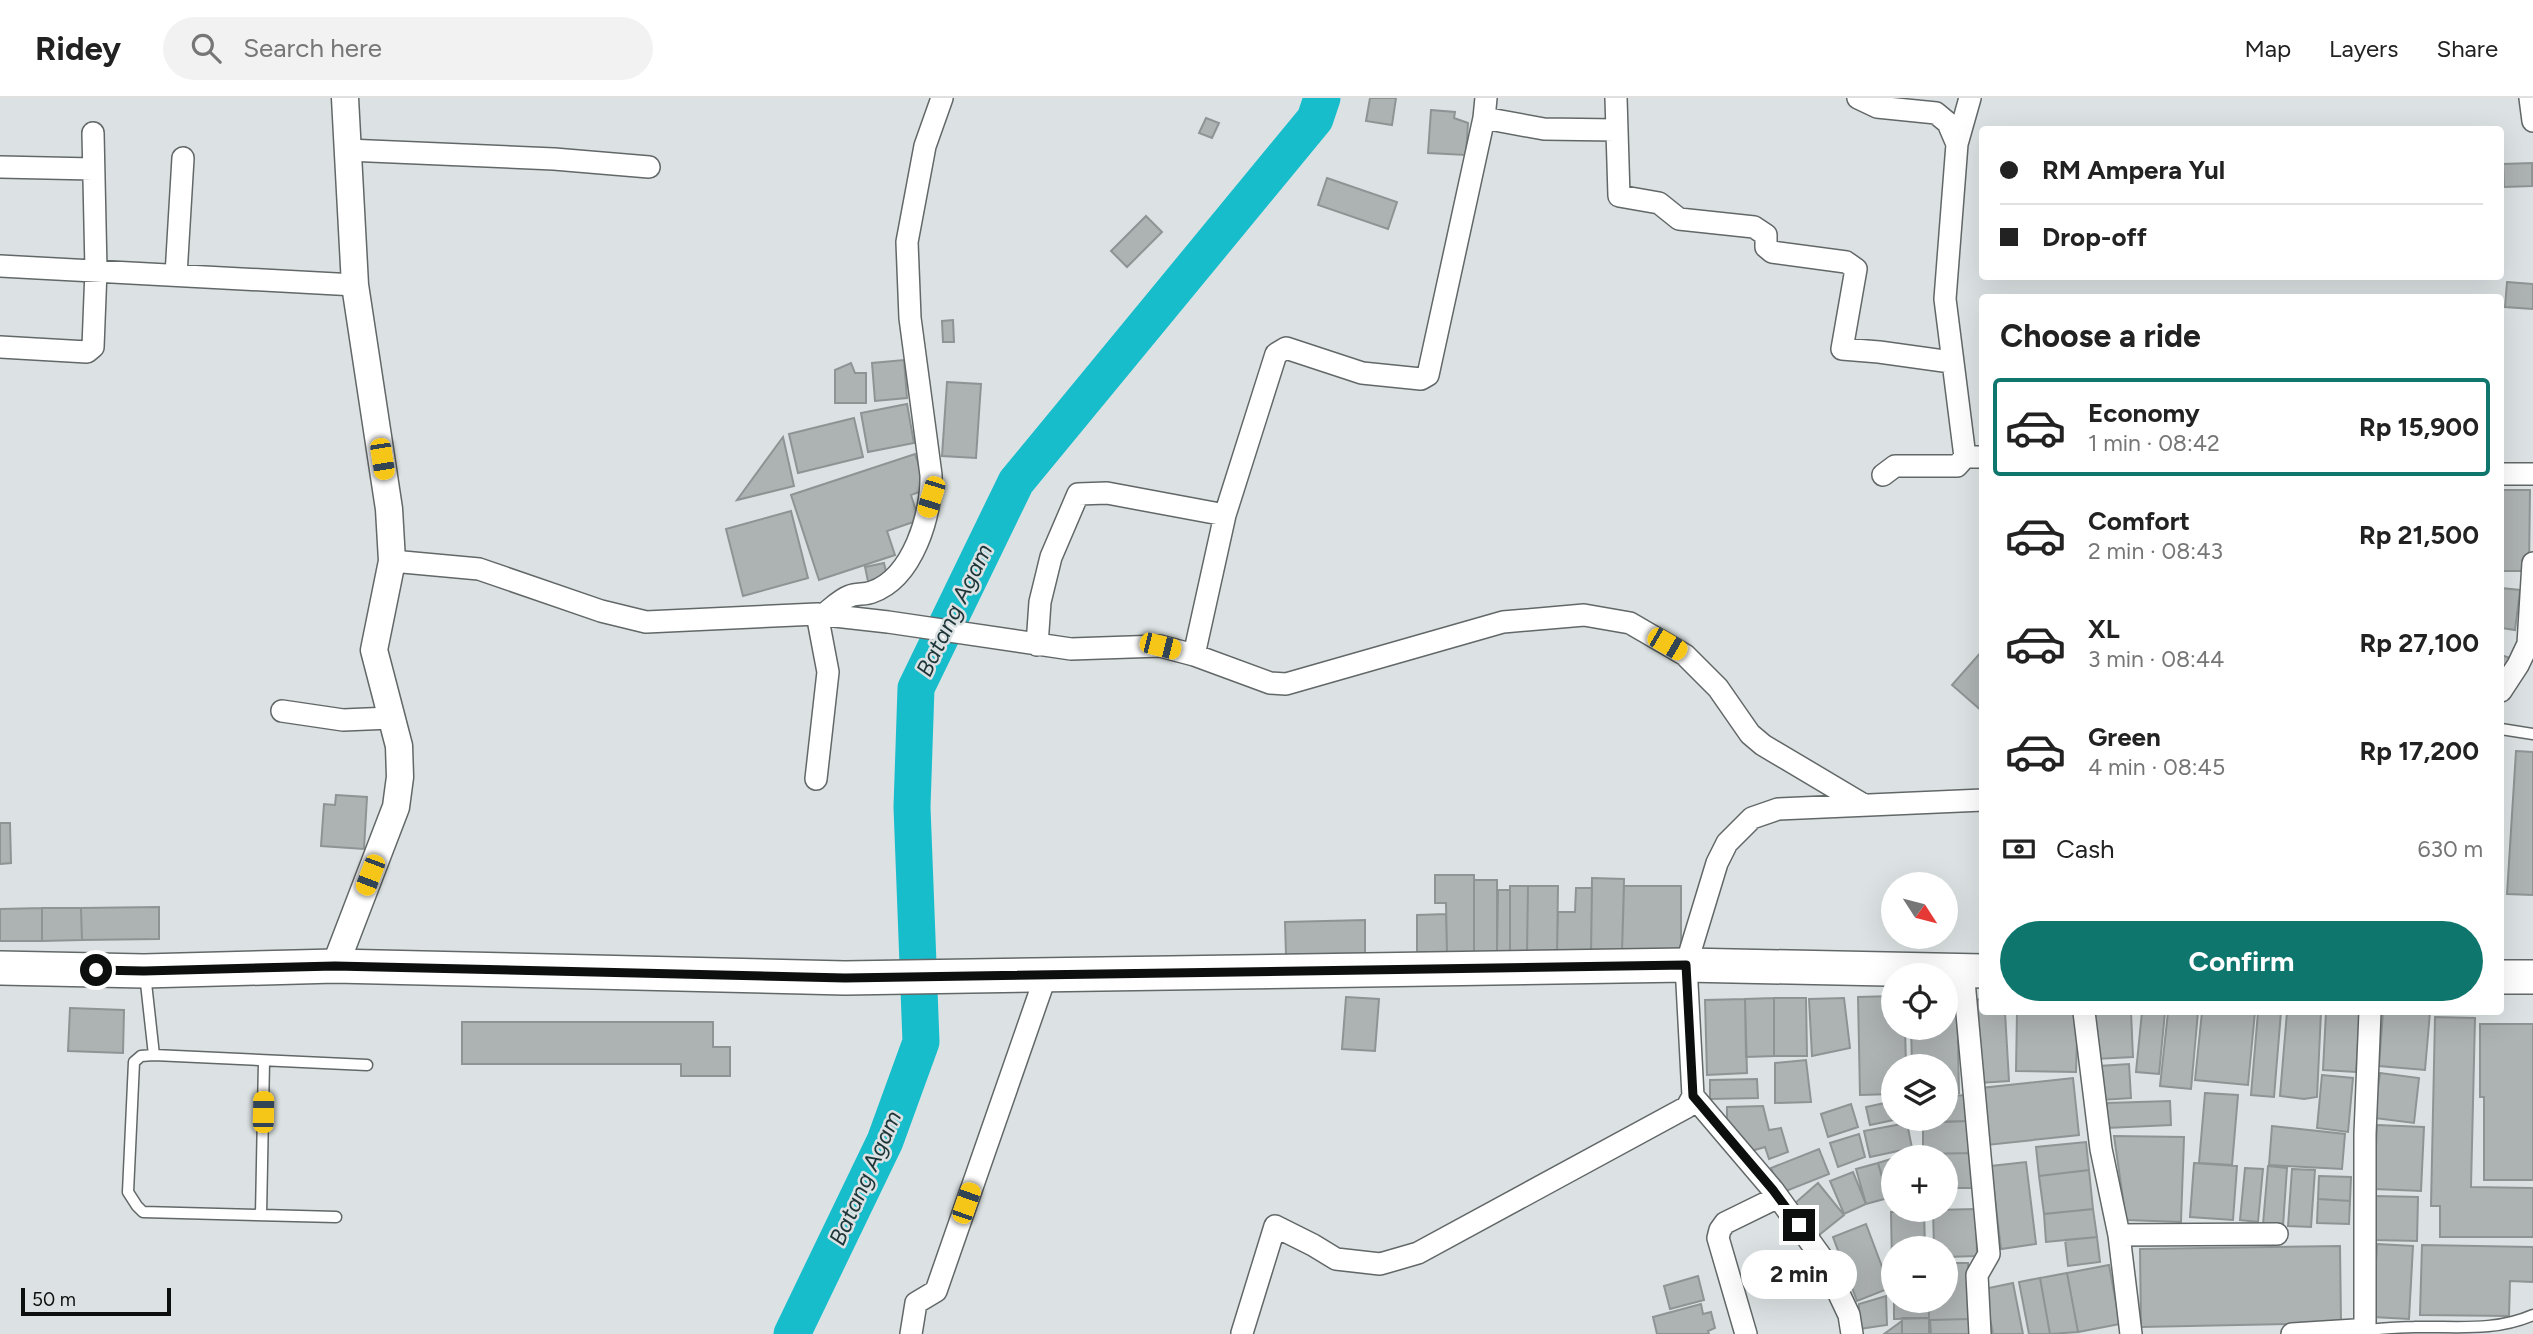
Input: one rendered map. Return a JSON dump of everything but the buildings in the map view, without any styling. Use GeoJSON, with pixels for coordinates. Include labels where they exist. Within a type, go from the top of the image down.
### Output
{"type":"FeatureCollection","features":[{"type":"Feature","properties":{"kind":"main road"},"geometry":{"type":"LineString","coordinates":[[0,968],[144,971],[335,966],[845,978],[1686,965],[1973,971]]}},
{"type":"Feature","properties":{"kind":"main road"},"geometry":{"type":"LineString","coordinates":[[2504,976],[2533,977]]}},
{"type":"Feature","properties":{"kind":"street"},"geometry":{"type":"LineString","coordinates":[[335,966],[396,807],[400,777],[399,746],[374,650],[392,561],[389,509],[355,285],[345,98]]}},
{"type":"Feature","properties":{"kind":"street"},"geometry":{"type":"LineString","coordinates":[[820,615],[849,596],[873,592],[897,576],[914,552],[931,497],[931,475],[910,318],[906,242],[925,146],[942,98]]}},
{"type":"Feature","properties":{"kind":"street"},"geometry":{"type":"LineString","coordinates":[[1616,98],[1619,196],[1659,203],[1678,219],[1754,227],[1766,235],[1766,247],[1772,252],[1846,261],[1856,269],[1842,349],[1951,362]]}},
{"type":"Feature","properties":{"kind":"street"},"geometry":{"type":"LineString","coordinates":[[1858,98],[1877,107],[1936,113],[1948,124],[1957,144]]}},
{"type":"Feature","properties":{"kind":"street"},"geometry":{"type":"LineString","coordinates":[[1883,475],[1895,466],[1956,466],[1974,457],[1951,362],[1945,299],[1957,144],[1970,98]]}},
{"type":"Feature","properties":{"kind":"street"},"geometry":{"type":"LineString","coordinates":[[2530,98],[2533,121]]}},
{"type":"Feature","properties":{"kind":"street"},"geometry":{"type":"LineString","coordinates":[[1194,655],[1225,515],[1276,354],[1286,348],[1362,373],[1421,379],[1428,375],[1485,108],[1544,129],[1616,130]]}},
{"type":"Feature","properties":{"kind":"street"},"geometry":{"type":"LineString","coordinates":[[0,346],[91,350],[95,344],[93,133]]}},
{"type":"Feature","properties":{"kind":"street"},"geometry":{"type":"LineString","coordinates":[[347,150],[554,159],[649,167]]}},
{"type":"Feature","properties":{"kind":"street"},"geometry":{"type":"LineString","coordinates":[[177,275],[183,158]]}},
{"type":"Feature","properties":{"kind":"street"},"geometry":{"type":"LineString","coordinates":[[0,167],[93,169]]}},
{"type":"Feature","properties":{"kind":"street"},"geometry":{"type":"LineString","coordinates":[[0,266],[355,285]]}},
{"type":"Feature","properties":{"kind":"street"},"geometry":{"type":"LineString","coordinates":[[2504,474],[2533,474]]}},
{"type":"Feature","properties":{"kind":"street"},"geometry":{"type":"LineString","coordinates":[[1037,645],[1040,603],[1051,557],[1078,494],[1107,493],[1225,515]]}},
{"type":"Feature","properties":{"kind":"street"},"geometry":{"type":"LineString","coordinates":[[392,561],[479,569],[601,611],[646,622],[820,615],[888,622],[1071,649],[1160,646],[1194,655],[1270,683],[1286,684],[1503,622],[1584,615],[1630,623],[1685,655],[1718,688],[1750,734],[1763,745],[1864,805]]}},
{"type":"Feature","properties":{"kind":"street"},"geometry":{"type":"LineString","coordinates":[[2504,686],[2531,644],[2533,563]]}},
{"type":"Feature","properties":{"kind":"street"},"geometry":{"type":"LineString","coordinates":[[816,779],[828,672],[820,615]]}},
{"type":"Feature","properties":{"kind":"street"},"geometry":{"type":"LineString","coordinates":[[282,711],[343,720],[391,718]]}},
{"type":"Feature","properties":{"kind":"street"},"geometry":{"type":"LineString","coordinates":[[1237,1334],[1275,1226],[1336,1259],[1380,1264],[1402,1259],[1687,1107],[1693,1096],[1686,965],[1717,863],[1727,843],[1752,818],[1778,810],[1979,800]]}},
{"type":"Feature","properties":{"kind":"street"},"geometry":{"type":"LineString","coordinates":[[1973,971],[1989,1254],[1977,1275],[1980,1334]]}},
{"type":"Feature","properties":{"kind":"street"},"geometry":{"type":"LineString","coordinates":[[911,1334],[916,1303],[936,1291],[1046,975]]}},
{"type":"Feature","properties":{"kind":"street"},"geometry":{"type":"LineString","coordinates":[[2084,1015],[2101,1149],[2119,1235],[2131,1334]]}},
{"type":"Feature","properties":{"kind":"street"},"geometry":{"type":"LineString","coordinates":[[2292,1334],[2358,1332],[2370,1015]]}},
{"type":"Feature","properties":{"kind":"street"},"geometry":{"type":"LineString","coordinates":[[1693,1096],[1778,1197],[1831,1272],[1849,1315],[1852,1334]]}},
{"type":"Feature","properties":{"kind":"street"},"geometry":{"type":"LineString","coordinates":[[1746,1334],[1718,1238],[1725,1223],[1778,1197]]}},
{"type":"Feature","properties":{"kind":"street"},"geometry":{"type":"LineString","coordinates":[[2119,1235],[2277,1234]]}},
{"type":"Feature","properties":{"kind":"lane"},"geometry":{"type":"LineString","coordinates":[[2504,729],[2533,734]]}},
{"type":"Feature","properties":{"kind":"lane"},"geometry":{"type":"LineString","coordinates":[[144,971],[154,1055]]}},
{"type":"Feature","properties":{"kind":"lane"},"geometry":{"type":"LineString","coordinates":[[336,1217],[143,1212],[128,1192],[134,1062],[141,1056],[154,1055],[367,1065]]}},
{"type":"Feature","properties":{"kind":"lane"},"geometry":{"type":"LineString","coordinates":[[261,1215],[264,1061]]}},
{"type":"Feature","properties":{"kind":"lane"},"geometry":{"type":"LineString","coordinates":[[2358,1332],[2415,1327],[2492,1327],[2517,1322],[2533,1315]]}},
{"type":"Feature","properties":{"kind":"waterway","name":"Batang Agam"},"geometry":{"type":"LineString","coordinates":[[792,1334],[885,1141],[921,1042],[912,807],[916,688],[1016,482],[1315,119],[1322,98]]}},
{"type":"Feature","properties":{"kind":"route"},"geometry":{"type":"LineString","coordinates":[[96,970],[335,966],[845,978],[1686,965],[1693,1096],[1773,1190],[1799,1225]]}}]}
